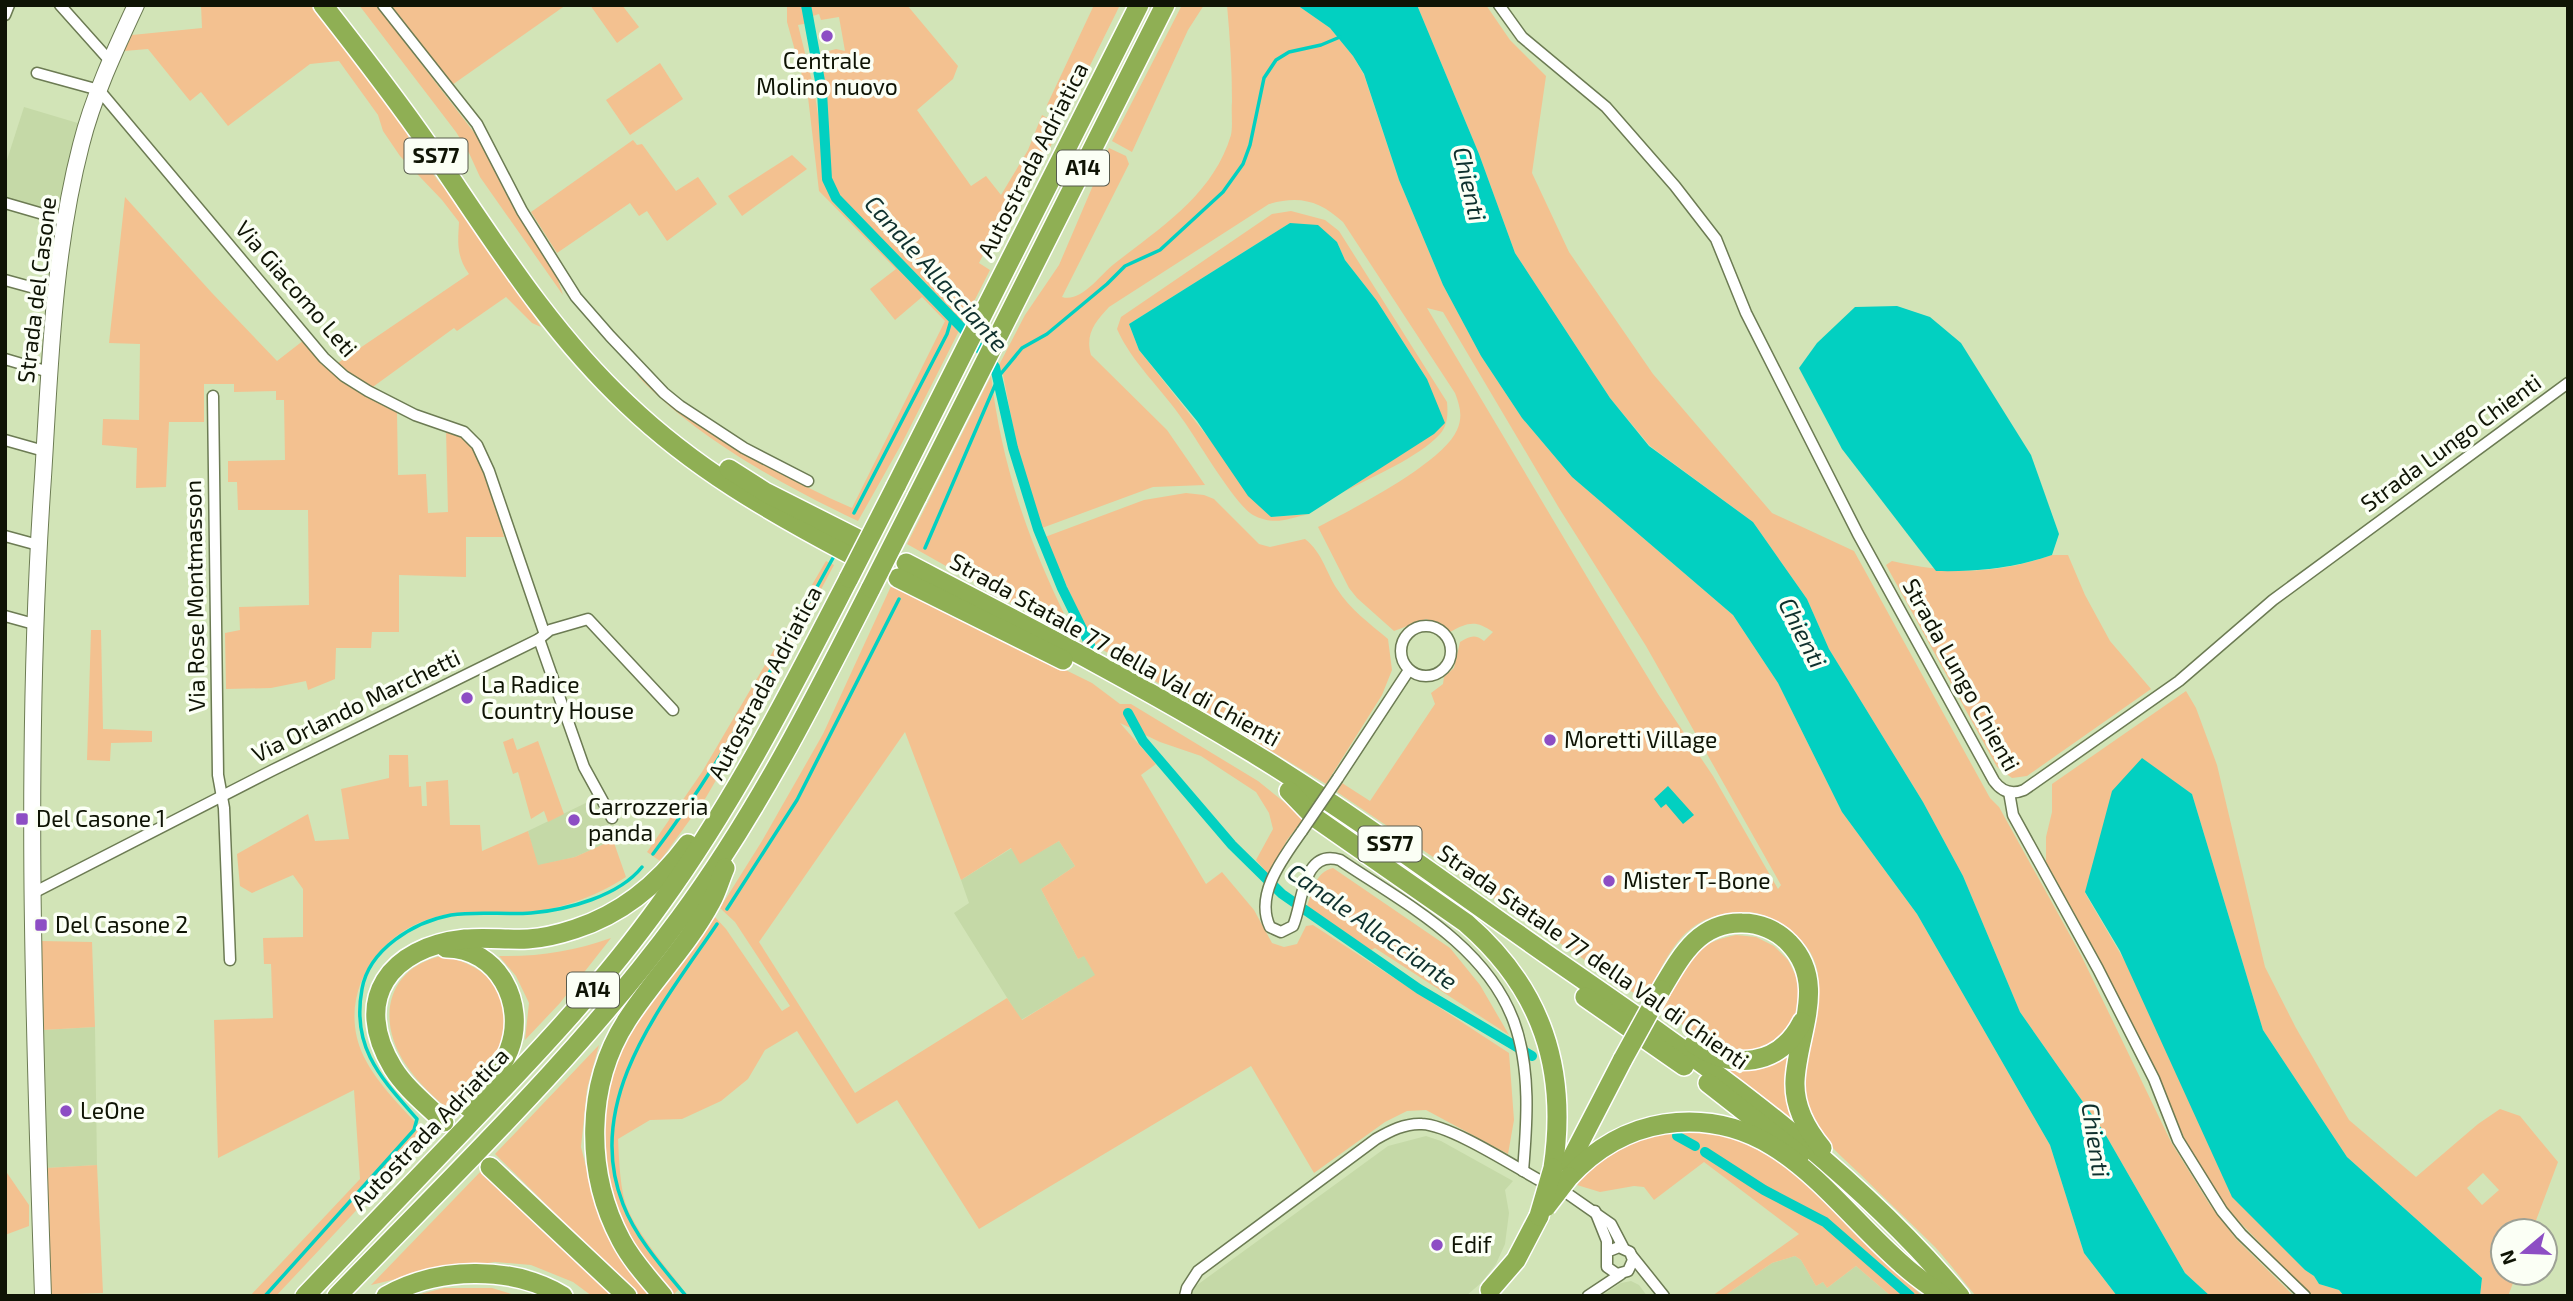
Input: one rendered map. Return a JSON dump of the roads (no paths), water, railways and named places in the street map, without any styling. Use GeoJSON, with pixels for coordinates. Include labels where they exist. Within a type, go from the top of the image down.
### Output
{"type":"FeatureCollection","features":[{"type":"Feature","properties":{"kind":"highway","name":"SS77"},"geometry":{"type":"LineString","coordinates":[[323,5],[402,108],[543,311],[587,364],[671,443],[712,473],[761,506],[854,547],[723,465],[681,434],[637,397],[597,355],[553,303],[412,100],[339,5]]}},
{"type":"Feature","properties":{"kind":"highway","name":"Autostrada Adriatica"},"geometry":{"type":"LineString","coordinates":[[305,1296],[576,1010],[628,947],[699,850],[774,724],[1139,5]]}},
{"type":"Feature","properties":{"kind":"highway","name":"Autostrada Adriatica"},"geometry":{"type":"LineString","coordinates":[[337,1296],[509,1118],[598,1020],[681,916],[740,830],[785,756],[1165,5]]}},
{"type":"Feature","properties":{"kind":"highway","name":"Strada Statale 77 della Val di Chienti"},"geometry":{"type":"LineString","coordinates":[[902,571],[1082,662],[1254,754],[1324,799],[1649,1024],[1766,1110],[1849,1182],[1949,1293]]}},
{"type":"Feature","properties":{"kind":"highway","name":"Strada Statale 77 della Val di Chienti"},"geometry":{"type":"LineString","coordinates":[[1136,692],[1289,792],[1716,1089],[1799,1154],[1949,1293]]}},
{"type":"Feature","properties":{"kind":"highway"},"geometry":{"type":"LineString","coordinates":[[444,1122],[407,1086],[386,1054],[375,1021],[380,989],[387,976],[403,960],[424,948],[464,939],[530,939],[554,935],[594,922],[631,902],[675,861],[738,764],[774,724]]}},
{"type":"Feature","properties":{"kind":"highway"},"geometry":{"type":"LineString","coordinates":[[1289,792],[1314,817],[1466,923],[1488,942],[1508,965],[1538,1017],[1548,1046],[1559,1107],[1558,1179]]}},
{"type":"Feature","properties":{"kind":"highway"},"geometry":{"type":"LineString","coordinates":[[663,1296],[622,1242],[606,1206],[595,1151],[597,1103],[608,1061],[621,1031],[711,902],[740,830]]}},
{"type":"Feature","properties":{"kind":"highway"},"geometry":{"type":"LineString","coordinates":[[1490,1290],[1516,1260],[1683,953],[1699,937],[1712,929],[1728,924],[1754,924],[1780,936],[1800,957],[1810,989],[1795,1080],[1800,1112],[1811,1136],[1921,1245],[1949,1293]]}},
{"type":"Feature","properties":{"kind":"highway"},"geometry":{"type":"LineString","coordinates":[[1520,936],[1549,947],[1701,1049],[1726,1060],[1751,1060],[1773,1053],[1792,1038],[1806,1015]]}},
{"type":"Feature","properties":{"kind":"highway"},"geometry":{"type":"LineString","coordinates":[[372,1226],[415,1163],[495,1076],[510,1048],[513,1034],[511,993],[495,969],[468,951],[424,948]]}},
{"type":"Feature","properties":{"kind":"highway"},"geometry":{"type":"LineString","coordinates":[[1558,1179],[1605,1146],[1627,1133],[1647,1126],[1682,1121],[1709,1122],[1734,1128],[1757,1136],[1811,1175],[1904,1266],[1949,1293]]}},
{"type":"Feature","properties":{"kind":"highway"},"geometry":{"type":"LineString","coordinates":[[490,1167],[627,1296]]}},
{"type":"Feature","properties":{"kind":"highway"},"geometry":{"type":"LineString","coordinates":[[386,1296],[428,1280],[449,1275],[472,1274],[515,1277],[548,1287],[563,1296]]}},
{"type":"Feature","properties":{"kind":"street"},"geometry":{"type":"LineString","coordinates":[[5,15],[9,5]]}},
{"type":"Feature","properties":{"kind":"street"},"geometry":{"type":"LineString","coordinates":[[60,5],[110,61]]}},
{"type":"Feature","properties":{"kind":"street","name":"Strada del Casone"},"geometry":{"type":"LineString","coordinates":[[43,1296],[31,819],[34,624],[49,372],[56,294],[81,145],[110,61],[136,5]]}},
{"type":"Feature","properties":{"kind":"street"},"geometry":{"type":"LineString","coordinates":[[383,5],[477,124],[522,211],[576,297],[610,336],[664,393],[680,406],[744,448],[808,481]]}},
{"type":"Feature","properties":{"kind":"street","name":"Strada Lungo Chienti"},"geometry":{"type":"LineString","coordinates":[[1499,5],[1522,37],[1606,107],[1675,186],[1716,239],[1746,313],[1858,534],[1994,781],[2009,792],[2024,790],[2179,681],[2273,600],[2568,383]]}},
{"type":"Feature","properties":{"kind":"street"},"geometry":{"type":"LineString","coordinates":[[37,74],[99,90]]}},
{"type":"Feature","properties":{"kind":"street","name":"Via Giacomo Leti"},"geometry":{"type":"LineString","coordinates":[[99,90],[334,368],[355,384],[396,406],[464,432],[477,445],[489,471],[584,767],[612,818]]}},
{"type":"Feature","properties":{"kind":"street"},"geometry":{"type":"LineString","coordinates":[[5,203],[67,221]]}},
{"type":"Feature","properties":{"kind":"street"},"geometry":{"type":"LineString","coordinates":[[5,279],[56,294]]}},
{"type":"Feature","properties":{"kind":"street"},"geometry":{"type":"LineString","coordinates":[[5,359],[49,372]]}},
{"type":"Feature","properties":{"kind":"street","name":"Via Rose Montmasson"},"geometry":{"type":"LineString","coordinates":[[212,396],[218,775],[222,796],[230,960]]}},
{"type":"Feature","properties":{"kind":"street"},"geometry":{"type":"LineString","coordinates":[[5,440],[44,452]]}},
{"type":"Feature","properties":{"kind":"street"},"geometry":{"type":"LineString","coordinates":[[5,536],[38,545]]}},
{"type":"Feature","properties":{"kind":"street"},"geometry":{"type":"LineString","coordinates":[[5,616],[34,624]]}},
{"type":"Feature","properties":{"kind":"street","name":"Via Orlando Marchetti"},"geometry":{"type":"LineString","coordinates":[[33,893],[542,635],[588,618],[673,710]]}},
{"type":"Feature","properties":{"kind":"street"},"geometry":{"type":"LineString","coordinates":[[1419,627],[1435,628],[1442,632],[1450,645],[1451,653],[1446,666],[1440,672],[1427,676],[1409,670],[1400,650],[1406,636],[1419,627]]}},
{"type":"Feature","properties":{"kind":"street"},"geometry":{"type":"LineString","coordinates":[[1409,670],[1273,878],[1268,893],[1266,915],[1275,930],[1281,932],[1291,928],[1312,868],[1318,862],[1332,857],[1460,943],[1491,979],[1510,1012],[1518,1033],[1527,1105],[1523,1171]]}},
{"type":"Feature","properties":{"kind":"street"},"geometry":{"type":"LineString","coordinates":[[2009,792],[2013,815],[2098,969],[2154,1079],[2178,1140],[2222,1211],[2241,1234],[2305,1296]]}},
{"type":"Feature","properties":{"kind":"street"},"geometry":{"type":"LineString","coordinates":[[1185,1296],[1198,1271],[1376,1139],[1393,1129],[1423,1124],[1443,1128],[1523,1171],[1558,1179],[1611,1224],[1623,1247],[1664,1296]]}},
{"type":"Feature","properties":{"kind":"street"},"geometry":{"type":"LineString","coordinates":[[1590,1294],[1600,1280],[1609,1251],[1605,1231],[1595,1212]]}},
{"type":"Feature","properties":{"kind":"street"},"geometry":{"type":"LineString","coordinates":[[1609,1251],[1615,1247],[1623,1247]]}},
{"type":"Feature","properties":{"kind":"street"},"geometry":{"type":"LineString","coordinates":[[1590,1294],[1625,1272],[1632,1264],[1632,1256]]}},
{"type":"Feature","properties":{"kind":"street"},"geometry":{"type":"LineString","coordinates":[[1606,1263],[1613,1272],[1625,1272],[1652,1281]]}},
{"type":"Feature","properties":{"kind":"water","name":"Chienti"},"geometry":{"type":"Polygon","coordinates":[[[1297,5],[1417,5],[1479,154],[1515,253],[1610,398],[1649,446],[1753,522],[1807,599],[1829,649],[1923,802],[1963,876],[2020,1012],[2104,1132],[2185,1273],[2210,1296],[2117,1296],[2084,1253],[2050,1145],[1917,914],[1842,812],[1778,683],[1733,615],[1572,477],[1522,418],[1481,356],[1443,285],[1399,180],[1364,74],[1330,28],[1297,5]]]}},
{"type":"Feature","properties":{"kind":"water"},"geometry":{"type":"Polygon","coordinates":[[[1290,223],[1318,225],[1337,242],[1345,260],[1377,301],[1427,379],[1445,423],[1434,434],[1309,514],[1271,517],[1248,496],[1197,421],[1139,350],[1129,324],[1290,223]]]}},
{"type":"Feature","properties":{"kind":"water"},"geometry":{"type":"Polygon","coordinates":[[[1897,306],[1930,317],[1961,343],[2031,455],[2059,534],[2052,555],[1995,568],[1936,571],[1842,449],[1799,368],[1817,343],[1855,307],[1897,306]]]}},
{"type":"Feature","properties":{"kind":"water"},"geometry":{"type":"Polygon","coordinates":[[[2142,758],[2192,794],[2263,1030],[2347,1157],[2482,1278],[2480,1296],[2344,1296],[2339,1290],[2319,1284],[2314,1276],[2232,1197],[2120,951],[2085,892],[2112,791],[2142,758]]]}},
{"type":"Feature","properties":{"kind":"water"},"geometry":{"type":"Polygon","coordinates":[[[1668,786],[1694,815],[1683,824],[1666,804],[1661,808],[1654,799],[1668,786]]]}},
{"type":"Feature","properties":{"kind":"waterway","name":"Canale Allacciante"},"geometry":{"type":"LineString","coordinates":[[806,5],[822,92],[827,179],[836,198],[963,329],[995,367],[1013,448],[1038,529],[1062,588],[1090,645]]}},
{"type":"Feature","properties":{"kind":"waterway"},"geometry":{"type":"LineString","coordinates":[[925,548],[999,376],[1022,348],[1047,334],[1125,266],[1160,250],[1223,192],[1243,164],[1250,145],[1264,78],[1276,60],[1289,52],[1321,45],[1340,37]]}},
{"type":"Feature","properties":{"kind":"waterway"},"geometry":{"type":"LineString","coordinates":[[854,513],[947,334],[952,317]]}},
{"type":"Feature","properties":{"kind":"waterway"},"geometry":{"type":"LineString","coordinates":[[653,854],[726,747],[833,558]]}},
{"type":"Feature","properties":{"kind":"waterway"},"geometry":{"type":"LineString","coordinates":[[727,909],[797,800],[899,599]]}},
{"type":"Feature","properties":{"kind":"waterway","name":"Canale Allacciante"},"geometry":{"type":"LineString","coordinates":[[1128,713],[1143,741],[1232,845],[1282,894],[1419,989],[1532,1056]]}},
{"type":"Feature","properties":{"kind":"waterway"},"geometry":{"type":"LineString","coordinates":[[265,1296],[414,1130],[417,1119],[372,1061],[361,1028],[362,989],[366,975],[383,950],[408,931],[451,915],[531,913],[576,905],[620,886],[642,867]]}},
{"type":"Feature","properties":{"kind":"waterway"},"geometry":{"type":"LineString","coordinates":[[686,1296],[659,1264],[628,1217],[613,1165],[613,1128],[620,1091],[634,1055],[653,1020],[717,924]]}},
{"type":"Feature","properties":{"kind":"waterway","name":"Canale Allacciante"},"geometry":{"type":"LineString","coordinates":[[1677,1136],[1695,1146]]}},
{"type":"Feature","properties":{"kind":"waterway","name":"Canale Allacciante"},"geometry":{"type":"LineString","coordinates":[[1705,1152],[1764,1190],[1825,1222],[1910,1296]]}},
{"type":"Feature","properties":{"kind":"place","name":"Centrale Molino nuovo"},"geometry":{"type":"Point","coordinates":[827,36]}},
{"type":"Feature","properties":{"kind":"place","name":"La Radice Country House"},"geometry":{"type":"Point","coordinates":[467,698]}},
{"type":"Feature","properties":{"kind":"place","name":"Moretti Village"},"geometry":{"type":"Point","coordinates":[1550,740]}},
{"type":"Feature","properties":{"kind":"place","name":"Del Casone 1"},"geometry":{"type":"Point","coordinates":[22,819]}},
{"type":"Feature","properties":{"kind":"place","name":"Carrozzeria panda"},"geometry":{"type":"Point","coordinates":[574,820]}},
{"type":"Feature","properties":{"kind":"place","name":"Mister T-Bone"},"geometry":{"type":"Point","coordinates":[1609,881]}},
{"type":"Feature","properties":{"kind":"place","name":"Del Casone 2"},"geometry":{"type":"Point","coordinates":[41,925]}},
{"type":"Feature","properties":{"kind":"place","name":"LeOne"},"geometry":{"type":"Point","coordinates":[66,1111]}},
{"type":"Feature","properties":{"kind":"place","name":"Edif"},"geometry":{"type":"Point","coordinates":[1437,1245]}}]}
